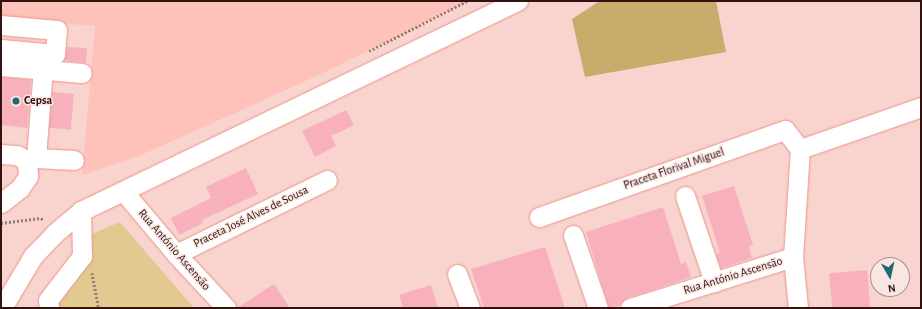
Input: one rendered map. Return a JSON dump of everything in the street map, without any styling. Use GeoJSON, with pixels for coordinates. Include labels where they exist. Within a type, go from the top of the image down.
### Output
{"type":"FeatureCollection","features":[{"type":"Feature","properties":{"kind":"street"},"geometry":{"type":"LineString","coordinates":[[2,308],[15,282],[33,256],[55,233],[81,211],[518,1]]}},
{"type":"Feature","properties":{"kind":"street"},"geometry":{"type":"LineString","coordinates":[[1,25],[57,30],[55,54],[43,61],[1,66]]}},
{"type":"Feature","properties":{"kind":"street"},"geometry":{"type":"LineString","coordinates":[[1,49],[82,73]]}},
{"type":"Feature","properties":{"kind":"street"},"geometry":{"type":"LineString","coordinates":[[1,203],[20,188],[28,176],[32,159],[43,61]]}},
{"type":"Feature","properties":{"kind":"street"},"geometry":{"type":"LineString","coordinates":[[800,149],[921,106]]}},
{"type":"Feature","properties":{"kind":"street","name":"Praceta Florival Miguel"},"geometry":{"type":"LineString","coordinates":[[539,217],[785,130],[800,149]]}},
{"type":"Feature","properties":{"kind":"street","name":"Rua António Ascensão"},"geometry":{"type":"LineString","coordinates":[[630,308],[794,257],[800,149]]}},
{"type":"Feature","properties":{"kind":"street"},"geometry":{"type":"LineString","coordinates":[[1,154],[17,155],[32,159],[74,160]]}},
{"type":"Feature","properties":{"kind":"street","name":"Praceta José Alves de Sousa"},"geometry":{"type":"LineString","coordinates":[[176,254],[326,180]]}},
{"type":"Feature","properties":{"kind":"street","name":"Rua António Ascensão"},"geometry":{"type":"LineString","coordinates":[[123,191],[176,254],[226,308]]}},
{"type":"Feature","properties":{"kind":"street"},"geometry":{"type":"LineString","coordinates":[[685,196],[714,282]]}},
{"type":"Feature","properties":{"kind":"street"},"geometry":{"type":"LineString","coordinates":[[49,308],[48,300],[82,256],[81,211]]}},
{"type":"Feature","properties":{"kind":"street"},"geometry":{"type":"LineString","coordinates":[[573,235],[598,308]]}},
{"type":"Feature","properties":{"kind":"street"},"geometry":{"type":"LineString","coordinates":[[794,257],[798,308]]}},
{"type":"Feature","properties":{"kind":"street"},"geometry":{"type":"LineString","coordinates":[[457,274],[470,308]]}},
{"type":"Feature","properties":{"kind":"street"},"geometry":{"type":"LineString","coordinates":[[1,295],[15,282]]}},
{"type":"Feature","properties":{"kind":"path"},"geometry":{"type":"LineString","coordinates":[[1,222],[41,218],[55,233]]}},
{"type":"Feature","properties":{"kind":"path"},"geometry":{"type":"LineString","coordinates":[[82,256],[91,260],[100,308]]}},
{"type":"Feature","properties":{"kind":"shaded area"},"geometry":{"type":"Polygon","coordinates":[[[1,1],[471,1],[306,81],[139,156],[82,175],[95,26],[1,19],[1,1]]]}},
{"type":"Feature","properties":{"kind":"shaded area"},"geometry":{"type":"Polygon","coordinates":[[[600,1],[716,1],[726,52],[585,77],[572,19],[600,1]]]}},
{"type":"Feature","properties":{"kind":"shaded area"},"geometry":{"type":"Polygon","coordinates":[[[120,222],[194,308],[49,308],[82,238],[120,222]]]}},
{"type":"Feature","properties":{"kind":"building"},"geometry":{"type":"Polygon","coordinates":[[[67,47],[87,48],[86,63],[64,60],[67,47]]]}},
{"type":"Feature","properties":{"kind":"building","name":"Cepsa"},"geometry":{"type":"Polygon","coordinates":[[[1,77],[31,80],[27,128],[1,125],[1,77]]]}},
{"type":"Feature","properties":{"kind":"building"},"geometry":{"type":"Polygon","coordinates":[[[52,92],[74,94],[71,130],[49,128],[52,92]]]}},
{"type":"Feature","properties":{"kind":"building"},"geometry":{"type":"Polygon","coordinates":[[[346,110],[354,125],[331,136],[336,146],[315,157],[302,131],[346,110]]]}},
{"type":"Feature","properties":{"kind":"building"},"geometry":{"type":"Polygon","coordinates":[[[246,168],[258,194],[202,220],[203,223],[179,235],[171,218],[211,198],[206,187],[246,168]]]}},
{"type":"Feature","properties":{"kind":"building"},"geometry":{"type":"Polygon","coordinates":[[[734,186],[753,245],[749,246],[752,258],[721,268],[716,254],[720,253],[702,196],[734,186]]]}},
{"type":"Feature","properties":{"kind":"building"},"geometry":{"type":"Polygon","coordinates":[[[663,207],[681,264],[686,262],[691,277],[627,298],[619,306],[609,308],[586,232],[663,207]]]}},
{"type":"Feature","properties":{"kind":"building"},"geometry":{"type":"Polygon","coordinates":[[[545,247],[565,308],[484,308],[471,269],[545,247]]]}},
{"type":"Feature","properties":{"kind":"building"},"geometry":{"type":"Polygon","coordinates":[[[867,270],[870,308],[832,308],[829,273],[867,270]]]}},
{"type":"Feature","properties":{"kind":"building"},"geometry":{"type":"Polygon","coordinates":[[[274,284],[290,308],[237,308],[274,284]]]}},
{"type":"Feature","properties":{"kind":"building"},"geometry":{"type":"Polygon","coordinates":[[[431,285],[438,308],[403,308],[399,295],[431,285]]]}},
{"type":"Feature","properties":{"kind":"place","name":"Cepsa"},"geometry":{"type":"Point","coordinates":[16,101]}}]}
